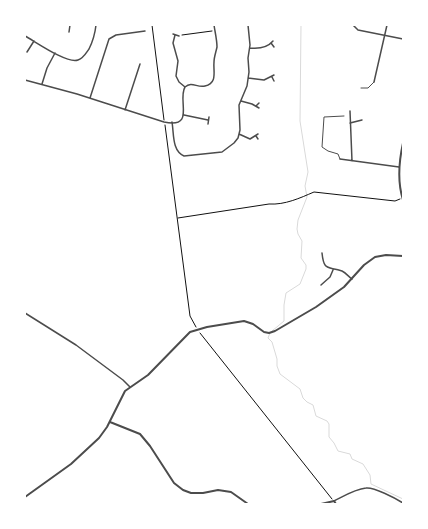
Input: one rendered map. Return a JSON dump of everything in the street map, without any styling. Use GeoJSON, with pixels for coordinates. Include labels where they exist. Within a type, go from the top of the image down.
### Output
{"type":"FeatureCollection","features":[{"type":"Feature","properties":{"kind":"street"},"geometry":{"type":"LineString","coordinates":[[69,32],[70,25]]}},
{"type":"Feature","properties":{"kind":"street"},"geometry":{"type":"LineString","coordinates":[[25,36],[71,61],[82,58],[94,39],[96,25]]}},
{"type":"Feature","properties":{"kind":"street"},"geometry":{"type":"LineString","coordinates":[[25,80],[90,98],[164,122],[180,120],[184,115],[183,92],[185,87],[192,84],[207,86],[214,80],[214,60],[217,46],[214,25]]}},
{"type":"Feature","properties":{"kind":"street"},"geometry":{"type":"LineString","coordinates":[[172,122],[176,149],[184,156],[222,152],[234,143],[239,134],[239,107],[240,101],[247,86],[248,78],[248,58],[250,48],[248,25]]}},
{"type":"Feature","properties":{"kind":"street"},"geometry":{"type":"LineString","coordinates":[[353,25],[358,30],[403,39]]}},
{"type":"Feature","properties":{"kind":"street"},"geometry":{"type":"LineString","coordinates":[[374,82],[387,25]]}},
{"type":"Feature","properties":{"kind":"street"},"geometry":{"type":"LineString","coordinates":[[90,98],[110,39],[116,35],[145,31]]}},
{"type":"Feature","properties":{"kind":"street"},"geometry":{"type":"LineString","coordinates":[[173,34],[179,36]]}},
{"type":"Feature","properties":{"kind":"street"},"geometry":{"type":"LineString","coordinates":[[175,35],[173,42],[178,61],[176,76],[178,81],[185,87]]}},
{"type":"Feature","properties":{"kind":"street"},"geometry":{"type":"LineString","coordinates":[[27,52],[34,41]]}},
{"type":"Feature","properties":{"kind":"street"},"geometry":{"type":"LineString","coordinates":[[250,48],[261,48],[273,41]]}},
{"type":"Feature","properties":{"kind":"street"},"geometry":{"type":"LineString","coordinates":[[271,43],[274,46]]}},
{"type":"Feature","properties":{"kind":"street"},"geometry":{"type":"LineString","coordinates":[[42,84],[47,68],[55,53]]}},
{"type":"Feature","properties":{"kind":"street"},"geometry":{"type":"LineString","coordinates":[[125,110],[140,64]]}},
{"type":"Feature","properties":{"kind":"street"},"geometry":{"type":"LineString","coordinates":[[248,78],[264,80],[273,76],[274,81]]}},
{"type":"Feature","properties":{"kind":"street"},"geometry":{"type":"LineString","coordinates":[[240,101],[259,108]]}},
{"type":"Feature","properties":{"kind":"street"},"geometry":{"type":"LineString","coordinates":[[256,106],[259,103]]}},
{"type":"Feature","properties":{"kind":"street"},"geometry":{"type":"LineString","coordinates":[[350,110],[352,161]]}},
{"type":"Feature","properties":{"kind":"street"},"geometry":{"type":"LineString","coordinates":[[184,115],[208,120]]}},
{"type":"Feature","properties":{"kind":"street"},"geometry":{"type":"LineString","coordinates":[[208,124],[209,117]]}},
{"type":"Feature","properties":{"kind":"street"},"geometry":{"type":"LineString","coordinates":[[350,123],[362,120]]}},
{"type":"Feature","properties":{"kind":"street"},"geometry":{"type":"LineString","coordinates":[[239,134],[250,139],[258,134]]}},
{"type":"Feature","properties":{"kind":"street"},"geometry":{"type":"LineString","coordinates":[[403,142],[399,167],[400,188],[403,199]]}},
{"type":"Feature","properties":{"kind":"street"},"geometry":{"type":"LineString","coordinates":[[340,159],[399,167]]}},
{"type":"Feature","properties":{"kind":"street"},"geometry":{"type":"LineString","coordinates":[[322,253],[323,263],[328,268],[344,272],[352,280]]}},
{"type":"Feature","properties":{"kind":"street"},"geometry":{"type":"LineString","coordinates":[[25,497],[71,464],[99,438],[110,422],[121,396],[125,391],[148,375],[190,332],[197,329],[244,321],[253,324],[264,332],[269,333],[316,307],[344,288],[364,266],[375,257],[386,255],[403,256]]}},
{"type":"Feature","properties":{"kind":"street"},"geometry":{"type":"LineString","coordinates":[[321,285],[330,276],[334,269]]}},
{"type":"Feature","properties":{"kind":"street"},"geometry":{"type":"LineString","coordinates":[[25,313],[76,345],[123,380],[130,387]]}},
{"type":"Feature","properties":{"kind":"street"},"geometry":{"type":"LineString","coordinates":[[110,422],[140,434],[150,446],[174,483],[183,490],[192,493],[203,493],[218,490],[231,492],[248,504]]}},
{"type":"Feature","properties":{"kind":"street"},"geometry":{"type":"LineString","coordinates":[[321,504],[334,501],[360,489],[367,488],[376,490],[403,503]]}},
{"type":"Feature","properties":{"kind":"lane"},"geometry":{"type":"LineString","coordinates":[[361,88],[368,88],[374,82]]}},
{"type":"Feature","properties":{"kind":"lane"},"geometry":{"type":"LineString","coordinates":[[340,159],[338,154],[322,147],[324,118],[344,116]]}},
{"type":"Feature","properties":{"kind":"path"},"geometry":{"type":"LineString","coordinates":[[179,36],[215,31]]}},
{"type":"Feature","properties":{"kind":"path"},"geometry":{"type":"LineString","coordinates":[[334,501],[197,329],[190,316],[177,218],[269,204],[276,205],[305,197],[314,192],[395,201],[403,199]]}},
{"type":"Feature","properties":{"kind":"waterway"},"geometry":{"type":"LineString","coordinates":[[272,331],[284,321],[286,293],[300,284],[306,269],[306,265],[301,258],[302,241],[297,229],[298,220],[307,197],[305,186],[308,172],[300,121],[301,25]]}},
{"type":"Feature","properties":{"kind":"waterway"},"geometry":{"type":"LineString","coordinates":[[270,333],[268,338],[272,342],[280,374],[300,389],[303,398],[313,405],[316,416],[327,421],[329,424],[329,437],[338,451],[350,454],[352,459],[363,464],[370,475],[371,484],[403,499]]}}]}
